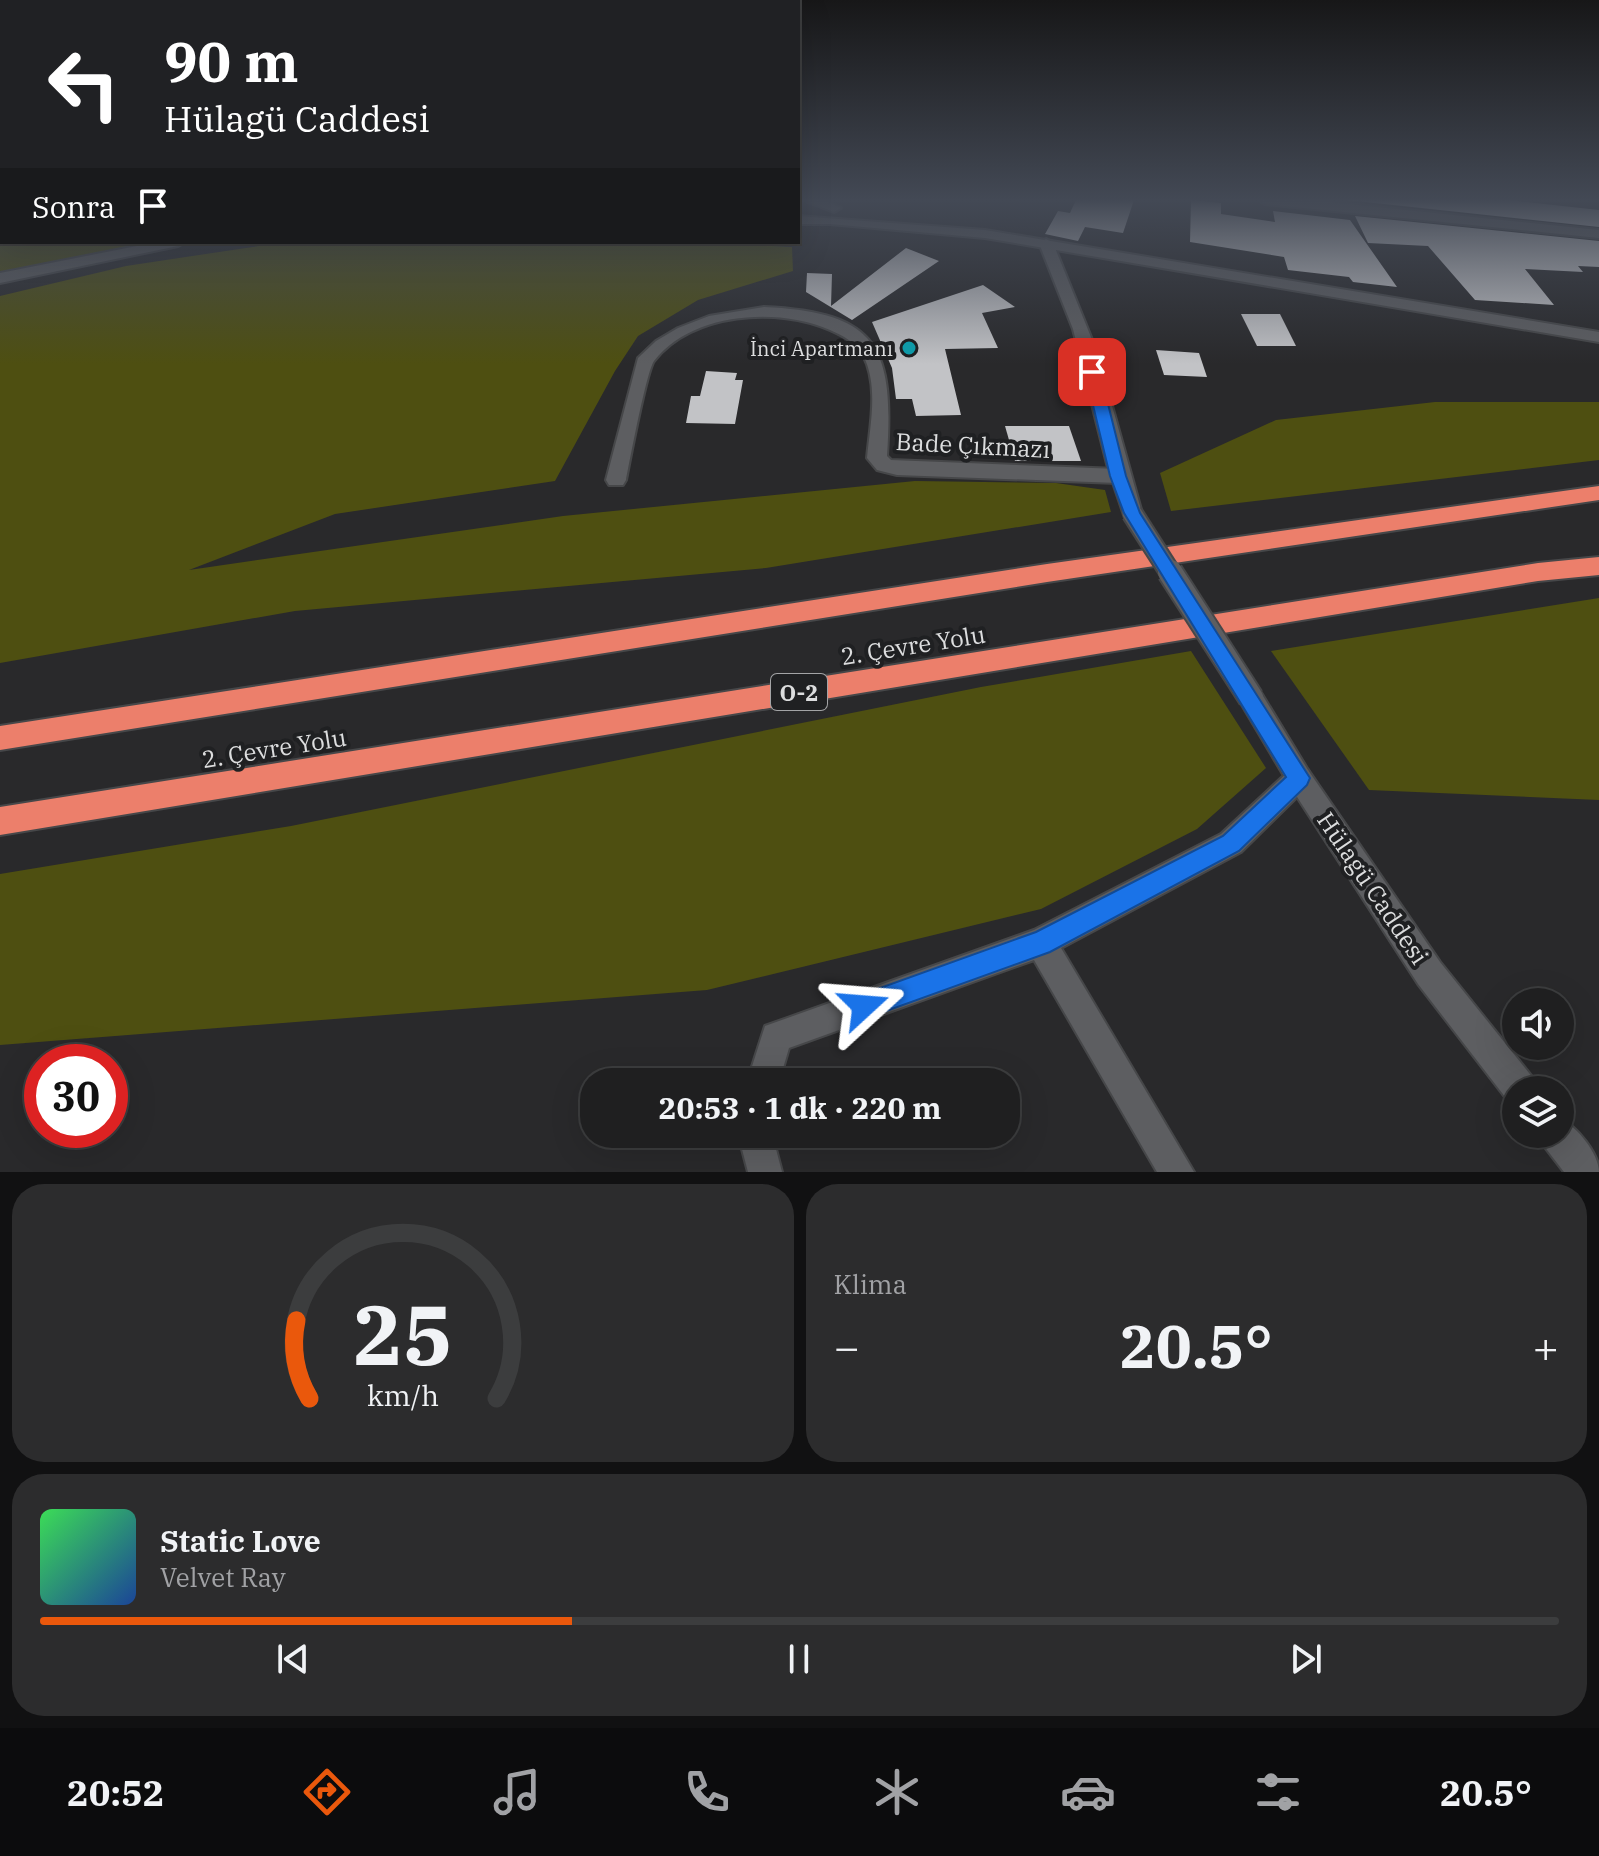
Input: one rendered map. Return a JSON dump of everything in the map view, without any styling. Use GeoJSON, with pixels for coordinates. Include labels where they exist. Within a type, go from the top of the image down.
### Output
{"type":"FeatureCollection","features":[{"type":"Feature","properties":{"kind":"highway"},"geometry":{"type":"LineString","coordinates":[[0,738],[1047,573],[1599,493]]}},
{"type":"Feature","properties":{"kind":"highway","name":"2. Çevre Yolu"},"geometry":{"type":"LineString","coordinates":[[0,821],[1522,575],[1599,566]]}},
{"type":"Feature","properties":{"kind":"street"},"geometry":{"type":"LineString","coordinates":[[0,278],[115,255]]}},
{"type":"Feature","properties":{"kind":"street","name":"Hülagü Caddesi"},"geometry":{"type":"LineString","coordinates":[[1049,255],[1080,328],[1118,476],[1132,513],[1299,778],[1429,973],[1510,1076]]}},
{"type":"Feature","properties":{"kind":"street"},"geometry":{"type":"LineString","coordinates":[[1115,255],[1599,337]]}},
{"type":"Feature","properties":{"kind":"street","name":"Bade Çıkmazı"},"geometry":{"type":"LineString","coordinates":[[616,480],[644,362],[651,353],[686,331],[740,313],[771,310],[817,316],[857,337],[865,345],[880,387],[877,458],[884,465],[897,469],[1118,476]]}},
{"type":"Feature","properties":{"kind":"street"},"geometry":{"type":"LineString","coordinates":[[767,1068],[776,1037],[1041,943],[1231,843],[1299,778]]}},
{"type":"Feature","properties":{"kind":"street"},"geometry":{"type":"LineString","coordinates":[[1041,943],[1177,1172]]}},
{"type":"Feature","properties":{"kind":"street"},"geometry":{"type":"LineString","coordinates":[[759,1148],[765,1172]]}},
{"type":"Feature","properties":{"kind":"street"},"geometry":{"type":"LineString","coordinates":[[1567,1148],[1586,1172]]}},
{"type":"Feature","properties":{"kind":"shaded area"},"geometry":{"type":"Polygon","coordinates":[[[0,255],[87,255],[0,272],[0,255]]]}},
{"type":"Feature","properties":{"kind":"shaded area"},"geometry":{"type":"Polygon","coordinates":[[[201,255],[792,255],[793,271],[698,300],[638,336],[615,371],[555,481],[335,514],[189,570],[563,516],[915,481],[1056,483],[1105,490],[1111,512],[766,568],[295,611],[0,663],[0,296],[126,266],[201,255]]]}},
{"type":"Feature","properties":{"kind":"shaded area"},"geometry":{"type":"Polygon","coordinates":[[[1435,402],[1599,402],[1599,460],[1171,511],[1160,473],[1276,420],[1435,402]]]}},
{"type":"Feature","properties":{"kind":"shaded area"},"geometry":{"type":"Polygon","coordinates":[[[1599,598],[1599,800],[1369,790],[1271,651],[1599,598]]]}},
{"type":"Feature","properties":{"kind":"shaded area"},"geometry":{"type":"Polygon","coordinates":[[[1191,651],[1266,768],[1197,829],[1041,909],[707,990],[0,1045],[0,874],[291,826],[981,687],[1191,651]]]}},
{"type":"Feature","properties":{"kind":"building"},"geometry":{"type":"Polygon","coordinates":[[[897,255],[923,255],[939,261],[852,320],[806,292],[807,273],[832,274],[831,306],[897,255]]]}},
{"type":"Feature","properties":{"kind":"building"},"geometry":{"type":"Polygon","coordinates":[[[1270,255],[1374,255],[1397,287],[1353,282],[1349,277],[1288,270],[1284,257],[1270,255]]]}},
{"type":"Feature","properties":{"kind":"building"},"geometry":{"type":"Polygon","coordinates":[[[1436,255],[1599,255],[1599,267],[1578,266],[1583,272],[1525,269],[1554,305],[1475,300],[1436,255]]]}},
{"type":"Feature","properties":{"kind":"building"},"geometry":{"type":"Polygon","coordinates":[[[983,285],[1015,307],[982,313],[998,348],[945,349],[961,415],[916,416],[912,399],[896,399],[892,368],[872,322],[983,285]]]}},
{"type":"Feature","properties":{"kind":"building"},"geometry":{"type":"Polygon","coordinates":[[[1241,314],[1280,314],[1296,346],[1257,346],[1241,314]]]}},
{"type":"Feature","properties":{"kind":"building"},"geometry":{"type":"Polygon","coordinates":[[[1156,350],[1199,353],[1207,377],[1164,375],[1156,350]]]}},
{"type":"Feature","properties":{"kind":"building"},"geometry":{"type":"Polygon","coordinates":[[[706,371],[737,373],[735,380],[743,380],[735,424],[686,423],[691,396],[700,396],[706,371]]]}},
{"type":"Feature","properties":{"kind":"building"},"geometry":{"type":"Polygon","coordinates":[[[1005,426],[1069,426],[1081,461],[1015,461],[1005,426]]]}},
{"type":"Feature","properties":{"kind":"place","name":"İnci Apartmanı"},"geometry":{"type":"Point","coordinates":[909,348]}},
{"type":"Feature","properties":{"kind":"route"},"geometry":{"type":"LineString","coordinates":[[864,1006],[1041,943],[1231,843],[1299,778],[1132,513],[1118,476],[1092,372]]}}]}
